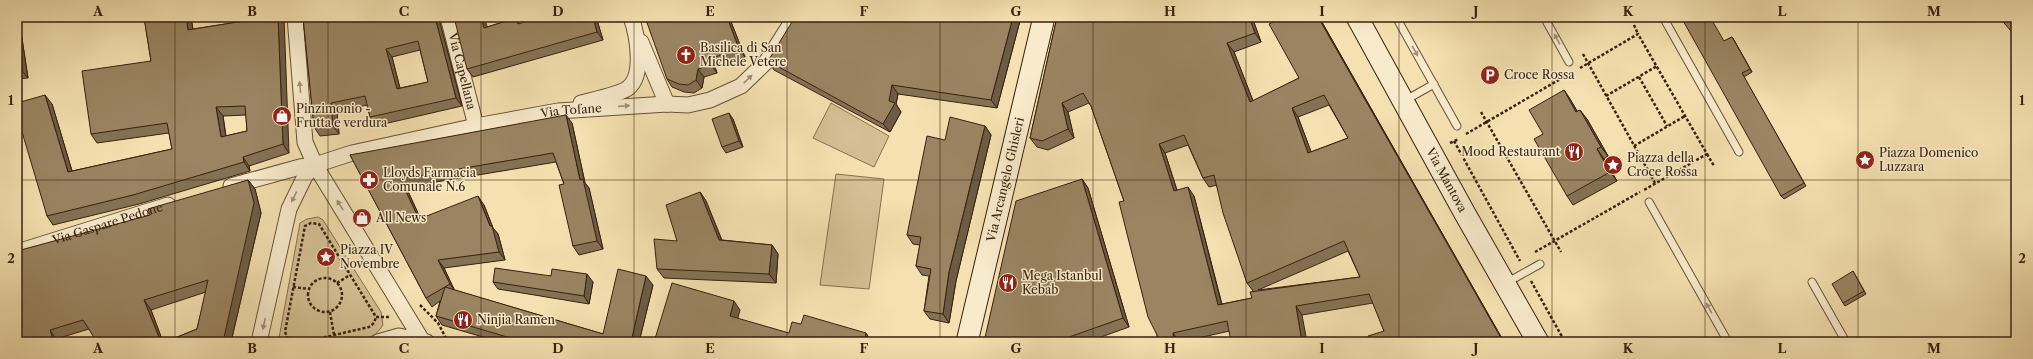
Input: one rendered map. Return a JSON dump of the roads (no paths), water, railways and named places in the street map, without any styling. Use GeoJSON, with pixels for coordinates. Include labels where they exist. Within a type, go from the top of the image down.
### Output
{"type":"FeatureCollection","features":[{"type":"Feature","properties":{"kind":"main road","name":"Via Arcangelo Ghisleri"},"geometry":{"type":"LineString","coordinates":[[967,342],[1044,17]]}},
{"type":"Feature","properties":{"kind":"main road","name":"Via Mantova"},"geometry":{"type":"LineString","coordinates":[[1361,18],[1403,102],[1538,342]]}},
{"type":"Feature","properties":{"kind":"street"},"geometry":{"type":"LineString","coordinates":[[295,17],[305,142],[315,165],[424,341]]}},
{"type":"Feature","properties":{"kind":"street","name":"Via Capellana"},"geometry":{"type":"LineString","coordinates":[[448,17],[476,126]]}},
{"type":"Feature","properties":{"kind":"street","name":"Via Tofane"},"geometry":{"type":"LineString","coordinates":[[315,165],[344,155],[476,126],[558,111],[666,104],[688,105],[710,100],[741,86],[767,61],[795,17]]}},
{"type":"Feature","properties":{"kind":"street"},"geometry":{"type":"LineString","coordinates":[[633,24],[666,104]]}},
{"type":"Feature","properties":{"kind":"street"},"geometry":{"type":"LineString","coordinates":[[558,111],[628,88],[635,79],[638,58],[633,24]]}},
{"type":"Feature","properties":{"kind":"street"},"geometry":{"type":"LineString","coordinates":[[214,191],[300,167],[315,165]]}},
{"type":"Feature","properties":{"kind":"street"},"geometry":{"type":"LineString","coordinates":[[260,342],[289,209],[305,176],[315,165]]}},
{"type":"Feature","properties":{"kind":"street","name":"Via Gaspare Pedone"},"geometry":{"type":"LineString","coordinates":[[17,252],[184,200]]}},
{"type":"Feature","properties":{"kind":"street"},"geometry":{"type":"LineString","coordinates":[[378,342],[399,336],[424,341]]}},
{"type":"Feature","properties":{"kind":"lane"},"geometry":{"type":"LineString","coordinates":[[1396,17],[1457,126]]}},
{"type":"Feature","properties":{"kind":"lane"},"geometry":{"type":"LineString","coordinates":[[1544,17],[1569,62]]}},
{"type":"Feature","properties":{"kind":"lane"},"geometry":{"type":"LineString","coordinates":[[1663,17],[1739,152]]}},
{"type":"Feature","properties":{"kind":"lane"},"geometry":{"type":"LineString","coordinates":[[1403,102],[1434,84]]}},
{"type":"Feature","properties":{"kind":"lane"},"geometry":{"type":"LineString","coordinates":[[1649,202],[1728,342]]}},
{"type":"Feature","properties":{"kind":"lane"},"geometry":{"type":"LineString","coordinates":[[1504,284],[1540,264]]}},
{"type":"Feature","properties":{"kind":"lane"},"geometry":{"type":"LineString","coordinates":[[1812,282],[1846,342]]}},
{"type":"Feature","properties":{"kind":"place","name":"Basilica di San Michele Vetere"},"geometry":{"type":"Point","coordinates":[686,55]}},
{"type":"Feature","properties":{"kind":"place","name":"Croce Rossa"},"geometry":{"type":"Point","coordinates":[1490,75]}},
{"type":"Feature","properties":{"kind":"place","name":"Pinzimonio - Frutta e verdura"},"geometry":{"type":"Point","coordinates":[282,116]}},
{"type":"Feature","properties":{"kind":"place","name":"Mood Restaurant"},"geometry":{"type":"Point","coordinates":[1574,152]}},
{"type":"Feature","properties":{"kind":"place","name":"Piazza Domenico Luzzara"},"geometry":{"type":"Point","coordinates":[1865,160]}},
{"type":"Feature","properties":{"kind":"place","name":"Piazza della Croce Rossa"},"geometry":{"type":"Point","coordinates":[1613,165]}},
{"type":"Feature","properties":{"kind":"place","name":"Lloyds Farmacia Comunale N.6"},"geometry":{"type":"Point","coordinates":[369,180]}},
{"type":"Feature","properties":{"kind":"place","name":"All News"},"geometry":{"type":"Point","coordinates":[362,218]}},
{"type":"Feature","properties":{"kind":"place","name":"Piazza IV Novembre"},"geometry":{"type":"Point","coordinates":[326,257]}},
{"type":"Feature","properties":{"kind":"place","name":"Mega Istanbul Kebab"},"geometry":{"type":"Point","coordinates":[1008,283]}},
{"type":"Feature","properties":{"kind":"place","name":"Ninjia Ramen"},"geometry":{"type":"Point","coordinates":[463,320]}}]}
